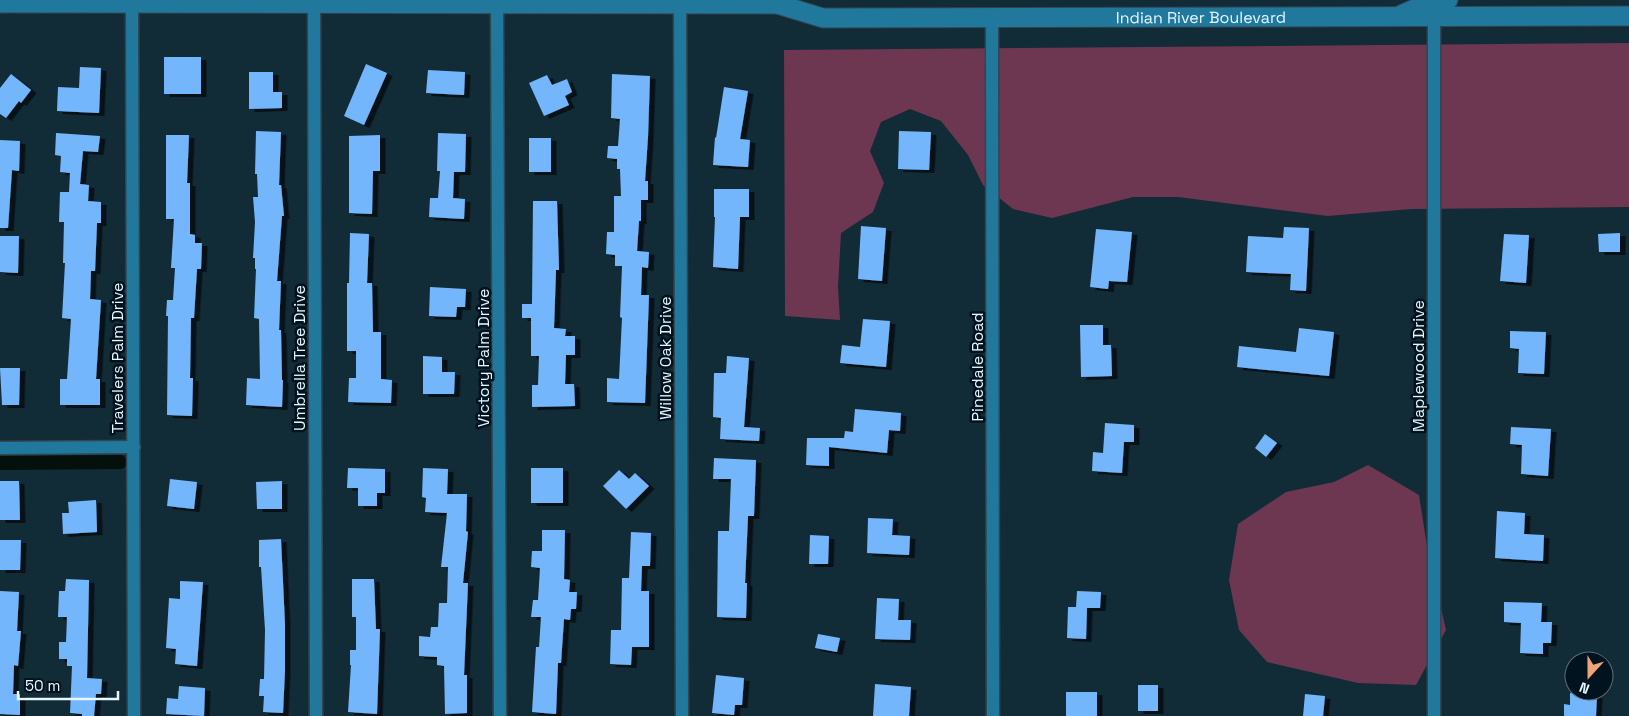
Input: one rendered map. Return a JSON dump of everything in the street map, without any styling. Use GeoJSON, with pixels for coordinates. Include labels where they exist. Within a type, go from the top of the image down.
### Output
{"type":"FeatureCollection","features":[{"type":"Feature","properties":{"kind":"main road"},"geometry":{"type":"LineString","coordinates":[[1431,8],[1448,0]]}},
{"type":"Feature","properties":{"kind":"main road","name":"Indian River Boulevard"},"geometry":{"type":"LineString","coordinates":[[0,3],[132,1],[783,2],[823,18],[1398,17],[1419,7],[1431,8]]}},
{"type":"Feature","properties":{"kind":"main road"},"geometry":{"type":"LineString","coordinates":[[1431,8],[1629,16]]}},
{"type":"Feature","properties":{"kind":"street","name":"Travelers Palm Drive"},"geometry":{"type":"LineString","coordinates":[[132,1],[134,716]]}},
{"type":"Feature","properties":{"kind":"street","name":"Umbrella Tree Drive"},"geometry":{"type":"LineString","coordinates":[[314,1],[316,716]]}},
{"type":"Feature","properties":{"kind":"street","name":"Victory Palm Drive"},"geometry":{"type":"LineString","coordinates":[[497,1],[500,716]]}},
{"type":"Feature","properties":{"kind":"street","name":"Willow Oak Drive"},"geometry":{"type":"LineString","coordinates":[[680,2],[682,716]]}},
{"type":"Feature","properties":{"kind":"street","name":"Maplewood Drive"},"geometry":{"type":"LineString","coordinates":[[1431,8],[1434,716]]}},
{"type":"Feature","properties":{"kind":"street","name":"Pinedale Road"},"geometry":{"type":"LineString","coordinates":[[992,18],[993,716]]}},
{"type":"Feature","properties":{"kind":"street"},"geometry":{"type":"LineString","coordinates":[[0,448],[134,448]]}},
{"type":"Feature","properties":{"kind":"shaded area"},"geometry":{"type":"Polygon","coordinates":[[[1629,43],[1629,207],[1412,209],[1328,216],[1178,197],[1133,197],[1052,218],[1013,209],[983,185],[968,155],[941,121],[910,109],[881,122],[870,151],[884,183],[873,212],[841,233],[838,287],[840,320],[785,316],[784,50],[1629,43]]]}},
{"type":"Feature","properties":{"kind":"shaded area"},"geometry":{"type":"Polygon","coordinates":[[[1368,465],[1419,495],[1427,546],[1446,630],[1416,685],[1358,683],[1267,662],[1239,630],[1229,580],[1238,524],[1286,492],[1334,482],[1368,465]]]}},
{"type":"Feature","properties":{"kind":"building"},"geometry":{"type":"Polygon","coordinates":[[[164,57],[201,57],[201,94],[164,94],[164,57]]]}},
{"type":"Feature","properties":{"kind":"building"},"geometry":{"type":"Polygon","coordinates":[[[366,64],[387,73],[364,125],[344,116],[366,64]]]}},
{"type":"Feature","properties":{"kind":"building"},"geometry":{"type":"Polygon","coordinates":[[[80,67],[101,68],[99,113],[57,111],[58,87],[79,88],[80,67]]]}},
{"type":"Feature","properties":{"kind":"building"},"geometry":{"type":"Polygon","coordinates":[[[428,70],[465,72],[464,95],[426,93],[428,70]]]}},
{"type":"Feature","properties":{"kind":"building"},"geometry":{"type":"Polygon","coordinates":[[[249,72],[273,72],[273,92],[282,92],[282,108],[249,109],[249,72]]]}},
{"type":"Feature","properties":{"kind":"building"},"geometry":{"type":"Polygon","coordinates":[[[11,74],[31,90],[21,103],[19,101],[6,118],[0,114],[0,88],[11,74]]]}},
{"type":"Feature","properties":{"kind":"building"},"geometry":{"type":"Polygon","coordinates":[[[612,74],[650,76],[645,181],[648,181],[648,200],[641,200],[641,221],[639,221],[637,251],[649,252],[648,268],[642,267],[641,295],[649,295],[645,403],[607,402],[607,378],[619,379],[622,318],[620,317],[622,266],[615,266],[615,255],[606,254],[607,232],[614,232],[614,196],[621,196],[620,169],[617,169],[617,159],[607,158],[608,146],[618,146],[620,119],[611,118],[612,74]]]}},
{"type":"Feature","properties":{"kind":"building"},"geometry":{"type":"Polygon","coordinates":[[[547,75],[552,85],[567,79],[572,92],[565,96],[569,105],[544,116],[529,83],[547,75]]]}},
{"type":"Feature","properties":{"kind":"building"},"geometry":{"type":"Polygon","coordinates":[[[724,87],[748,91],[740,139],[750,140],[748,167],[713,165],[715,137],[724,87]]]}},
{"type":"Feature","properties":{"kind":"building"},"geometry":{"type":"Polygon","coordinates":[[[256,131],[281,132],[279,185],[281,185],[284,216],[282,216],[277,281],[281,281],[279,330],[281,330],[283,380],[282,407],[246,405],[247,378],[260,379],[259,319],[254,318],[256,269],[255,258],[253,258],[255,222],[253,197],[258,197],[257,174],[255,174],[256,131]]]}},
{"type":"Feature","properties":{"kind":"building"},"geometry":{"type":"Polygon","coordinates":[[[899,131],[931,132],[929,170],[898,169],[899,131]]]}},
{"type":"Feature","properties":{"kind":"building"},"geometry":{"type":"Polygon","coordinates":[[[56,133],[100,136],[98,152],[83,151],[80,184],[89,185],[88,201],[101,202],[101,223],[97,223],[95,271],[91,271],[90,299],[101,300],[96,379],[100,379],[100,405],[60,405],[60,379],[67,379],[71,319],[62,318],[65,263],[63,263],[64,222],[59,222],[60,192],[69,192],[70,173],[60,172],[61,156],[55,155],[56,133]]]}},
{"type":"Feature","properties":{"kind":"building"},"geometry":{"type":"Polygon","coordinates":[[[438,133],[466,134],[465,172],[454,172],[453,198],[465,199],[464,219],[429,217],[430,198],[438,198],[440,171],[437,171],[438,133]]]}},
{"type":"Feature","properties":{"kind":"building"},"geometry":{"type":"Polygon","coordinates":[[[166,135],[189,135],[187,183],[190,183],[190,234],[195,235],[195,243],[202,243],[201,269],[197,269],[194,318],[191,318],[190,378],[193,378],[192,416],[167,415],[168,316],[166,316],[167,300],[173,300],[175,268],[171,268],[174,219],[166,219],[166,135]]]}},
{"type":"Feature","properties":{"kind":"building"},"geometry":{"type":"Polygon","coordinates":[[[380,135],[380,171],[373,171],[372,214],[349,213],[349,136],[380,135]]]}},
{"type":"Feature","properties":{"kind":"building"},"geometry":{"type":"Polygon","coordinates":[[[529,138],[551,138],[551,172],[529,172],[529,138]]]}},
{"type":"Feature","properties":{"kind":"building"},"geometry":{"type":"Polygon","coordinates":[[[0,140],[20,141],[19,171],[12,170],[8,228],[0,228],[0,140]]]}},
{"type":"Feature","properties":{"kind":"building"},"geometry":{"type":"Polygon","coordinates":[[[714,189],[749,189],[749,217],[740,217],[738,269],[713,267],[714,189]]]}},
{"type":"Feature","properties":{"kind":"building"},"geometry":{"type":"Polygon","coordinates":[[[533,201],[557,201],[559,270],[556,270],[554,328],[566,329],[565,336],[575,336],[575,355],[566,355],[565,384],[574,384],[575,406],[532,407],[532,385],[538,385],[539,356],[531,356],[531,318],[522,318],[522,304],[532,304],[533,201]]]}},
{"type":"Feature","properties":{"kind":"building"},"geometry":{"type":"Polygon","coordinates":[[[861,226],[886,228],[882,281],[858,279],[861,226]]]}},
{"type":"Feature","properties":{"kind":"building"},"geometry":{"type":"Polygon","coordinates":[[[1284,227],[1309,228],[1306,291],[1290,290],[1291,274],[1246,272],[1248,236],[1283,238],[1284,227]]]}},
{"type":"Feature","properties":{"kind":"building"},"geometry":{"type":"Polygon","coordinates":[[[1096,229],[1132,232],[1127,282],[1109,281],[1108,289],[1090,287],[1096,229]]]}},
{"type":"Feature","properties":{"kind":"building"},"geometry":{"type":"Polygon","coordinates":[[[350,233],[369,234],[367,283],[372,283],[373,332],[381,332],[381,379],[392,380],[391,403],[348,402],[349,378],[356,378],[356,351],[347,351],[347,283],[349,283],[350,233]]]}},
{"type":"Feature","properties":{"kind":"building"},"geometry":{"type":"Polygon","coordinates":[[[1620,233],[1620,252],[1599,252],[1598,234],[1620,233]]]}},
{"type":"Feature","properties":{"kind":"building"},"geometry":{"type":"Polygon","coordinates":[[[1504,234],[1529,235],[1526,283],[1500,281],[1504,234]]]}},
{"type":"Feature","properties":{"kind":"building"},"geometry":{"type":"Polygon","coordinates":[[[0,236],[19,236],[18,273],[0,272],[0,236]]]}},
{"type":"Feature","properties":{"kind":"building"},"geometry":{"type":"Polygon","coordinates":[[[430,287],[466,289],[465,307],[457,307],[456,317],[429,316],[430,287]]]}},
{"type":"Feature","properties":{"kind":"building"},"geometry":{"type":"Polygon","coordinates":[[[863,319],[890,321],[886,367],[840,363],[842,345],[860,347],[863,319]]]}},
{"type":"Feature","properties":{"kind":"building"},"geometry":{"type":"Polygon","coordinates":[[[1080,325],[1103,325],[1103,345],[1111,345],[1112,376],[1081,377],[1080,325]]]}},
{"type":"Feature","properties":{"kind":"building"},"geometry":{"type":"Polygon","coordinates":[[[1299,328],[1334,332],[1329,376],[1237,367],[1239,346],[1296,352],[1299,328]]]}},
{"type":"Feature","properties":{"kind":"building"},"geometry":{"type":"Polygon","coordinates":[[[1510,331],[1546,332],[1544,374],[1518,373],[1519,349],[1510,348],[1510,331]]]}},
{"type":"Feature","properties":{"kind":"building"},"geometry":{"type":"Polygon","coordinates":[[[423,356],[442,357],[442,372],[455,372],[454,394],[423,394],[423,356]]]}},
{"type":"Feature","properties":{"kind":"building"},"geometry":{"type":"Polygon","coordinates":[[[727,356],[749,358],[744,427],[760,428],[759,441],[720,439],[721,418],[713,417],[714,373],[726,373],[727,356]]]}},
{"type":"Feature","properties":{"kind":"building"},"geometry":{"type":"Polygon","coordinates":[[[0,368],[20,368],[19,405],[2,405],[0,368]]]}},
{"type":"Feature","properties":{"kind":"building"},"geometry":{"type":"Polygon","coordinates":[[[855,409],[901,413],[900,431],[889,430],[887,453],[829,447],[829,466],[806,465],[807,438],[844,438],[845,431],[853,432],[855,409]]]}},
{"type":"Feature","properties":{"kind":"building"},"geometry":{"type":"Polygon","coordinates":[[[1105,423],[1134,425],[1134,442],[1124,442],[1122,473],[1092,471],[1093,452],[1103,453],[1105,423]]]}},
{"type":"Feature","properties":{"kind":"building"},"geometry":{"type":"Polygon","coordinates":[[[1511,427],[1551,429],[1548,476],[1521,474],[1522,445],[1510,444],[1511,427]]]}},
{"type":"Feature","properties":{"kind":"building"},"geometry":{"type":"Polygon","coordinates":[[[1265,434],[1277,443],[1266,457],[1255,448],[1265,434]]]}},
{"type":"Feature","properties":{"kind":"building"},"geometry":{"type":"Polygon","coordinates":[[[714,458],[756,460],[754,516],[748,516],[745,583],[747,583],[746,618],[717,617],[718,531],[729,531],[731,479],[713,479],[714,458]]]}},
{"type":"Feature","properties":{"kind":"building"},"geometry":{"type":"Polygon","coordinates":[[[348,468],[385,469],[385,493],[377,493],[377,506],[358,506],[358,488],[347,488],[348,468]]]}},
{"type":"Feature","properties":{"kind":"building"},"geometry":{"type":"Polygon","coordinates":[[[423,468],[448,469],[447,494],[467,494],[466,531],[468,532],[463,583],[468,583],[464,675],[467,675],[467,713],[445,714],[444,666],[437,665],[437,657],[419,656],[419,636],[430,637],[431,627],[438,627],[439,603],[447,603],[448,567],[441,567],[447,513],[425,512],[426,498],[422,497],[423,468]]]}},
{"type":"Feature","properties":{"kind":"building"},"geometry":{"type":"Polygon","coordinates":[[[531,468],[563,468],[563,503],[531,503],[531,468]]]}},
{"type":"Feature","properties":{"kind":"building"},"geometry":{"type":"Polygon","coordinates":[[[619,470],[629,479],[635,473],[649,486],[626,509],[603,486],[619,470]]]}},
{"type":"Feature","properties":{"kind":"building"},"geometry":{"type":"Polygon","coordinates":[[[170,479],[197,482],[194,509],[167,506],[170,479]]]}},
{"type":"Feature","properties":{"kind":"building"},"geometry":{"type":"Polygon","coordinates":[[[0,481],[19,481],[20,520],[0,520],[0,481]]]}},
{"type":"Feature","properties":{"kind":"building"},"geometry":{"type":"Polygon","coordinates":[[[282,481],[282,509],[257,509],[256,482],[282,481]]]}},
{"type":"Feature","properties":{"kind":"building"},"geometry":{"type":"Polygon","coordinates":[[[96,500],[97,532],[63,534],[62,513],[69,513],[68,502],[96,500]]]}},
{"type":"Feature","properties":{"kind":"building"},"geometry":{"type":"Polygon","coordinates":[[[1497,511],[1525,513],[1524,534],[1544,535],[1543,561],[1495,558],[1497,511]]]}},
{"type":"Feature","properties":{"kind":"building"},"geometry":{"type":"Polygon","coordinates":[[[868,518],[893,519],[892,535],[910,536],[909,555],[867,553],[868,518]]]}},
{"type":"Feature","properties":{"kind":"building"},"geometry":{"type":"Polygon","coordinates":[[[542,530],[565,530],[564,579],[570,580],[569,592],[577,592],[576,609],[571,609],[570,620],[564,619],[561,663],[558,663],[556,714],[532,712],[536,647],[539,647],[541,617],[531,617],[533,600],[538,600],[540,568],[531,567],[532,551],[542,551],[542,530]]]}},
{"type":"Feature","properties":{"kind":"building"},"geometry":{"type":"Polygon","coordinates":[[[631,532],[651,533],[650,566],[642,566],[641,591],[649,591],[649,647],[632,647],[631,665],[610,664],[611,630],[621,630],[622,578],[629,578],[631,532]]]}},
{"type":"Feature","properties":{"kind":"building"},"geometry":{"type":"Polygon","coordinates":[[[810,535],[829,536],[828,564],[809,564],[810,535]]]}},
{"type":"Feature","properties":{"kind":"building"},"geometry":{"type":"Polygon","coordinates":[[[281,539],[285,625],[283,713],[263,712],[264,696],[259,696],[260,679],[264,679],[265,630],[261,567],[259,567],[259,540],[281,539]]]}},
{"type":"Feature","properties":{"kind":"building"},"geometry":{"type":"Polygon","coordinates":[[[0,540],[21,540],[20,570],[0,570],[0,540]]]}},
{"type":"Feature","properties":{"kind":"building"},"geometry":{"type":"Polygon","coordinates":[[[66,579],[89,580],[87,678],[102,679],[101,694],[96,694],[94,716],[70,713],[72,666],[67,666],[67,659],[59,659],[59,642],[66,642],[67,617],[58,617],[59,591],[65,591],[66,579]]]}},
{"type":"Feature","properties":{"kind":"building"},"geometry":{"type":"Polygon","coordinates":[[[352,579],[374,579],[376,629],[380,629],[377,714],[348,712],[350,650],[356,650],[356,617],[352,617],[352,579]]]}},
{"type":"Feature","properties":{"kind":"building"},"geometry":{"type":"Polygon","coordinates":[[[180,581],[203,582],[197,666],[175,664],[176,649],[166,648],[169,598],[180,599],[180,581]]]}},
{"type":"Feature","properties":{"kind":"building"},"geometry":{"type":"Polygon","coordinates":[[[0,591],[19,592],[17,631],[21,631],[18,666],[14,665],[13,694],[20,694],[20,715],[0,714],[0,591]]]}},
{"type":"Feature","properties":{"kind":"building"},"geometry":{"type":"Polygon","coordinates":[[[1077,591],[1101,592],[1100,608],[1087,608],[1086,639],[1067,638],[1068,607],[1076,607],[1077,591]]]}},
{"type":"Feature","properties":{"kind":"building"},"geometry":{"type":"Polygon","coordinates":[[[877,598],[899,599],[898,620],[911,620],[910,640],[875,639],[877,598]]]}},
{"type":"Feature","properties":{"kind":"building"},"geometry":{"type":"Polygon","coordinates":[[[1504,602],[1542,603],[1541,622],[1552,622],[1551,643],[1543,643],[1543,654],[1520,653],[1521,623],[1504,622],[1504,602]]]}},
{"type":"Feature","properties":{"kind":"building"},"geometry":{"type":"Polygon","coordinates":[[[818,634],[840,638],[837,652],[815,648],[818,634]]]}},
{"type":"Feature","properties":{"kind":"building"},"geometry":{"type":"Polygon","coordinates":[[[716,675],[744,678],[742,705],[735,705],[734,715],[712,713],[716,675]]]}},
{"type":"Feature","properties":{"kind":"building"},"geometry":{"type":"Polygon","coordinates":[[[875,684],[911,687],[909,716],[873,716],[875,684]]]}},
{"type":"Feature","properties":{"kind":"building"},"geometry":{"type":"Polygon","coordinates":[[[1138,685],[1158,685],[1158,711],[1138,711],[1138,685]]]}},
{"type":"Feature","properties":{"kind":"building"},"geometry":{"type":"Polygon","coordinates":[[[179,686],[205,688],[204,716],[166,714],[167,698],[178,699],[179,686]]]}},
{"type":"Feature","properties":{"kind":"building"},"geometry":{"type":"Polygon","coordinates":[[[1066,692],[1097,692],[1097,716],[1066,716],[1066,692]]]}},
{"type":"Feature","properties":{"kind":"building"},"geometry":{"type":"Polygon","coordinates":[[[1305,694],[1325,696],[1323,716],[1303,716],[1305,694]]]}},
{"type":"Feature","properties":{"kind":"building"},"geometry":{"type":"Polygon","coordinates":[[[1570,701],[1597,701],[1596,716],[1564,716],[1564,704],[1570,705],[1570,701]]]}},
{"type":"Feature","properties":{"kind":"waterway"},"geometry":{"type":"LineString","coordinates":[[0,463],[120,462]]}}]}
